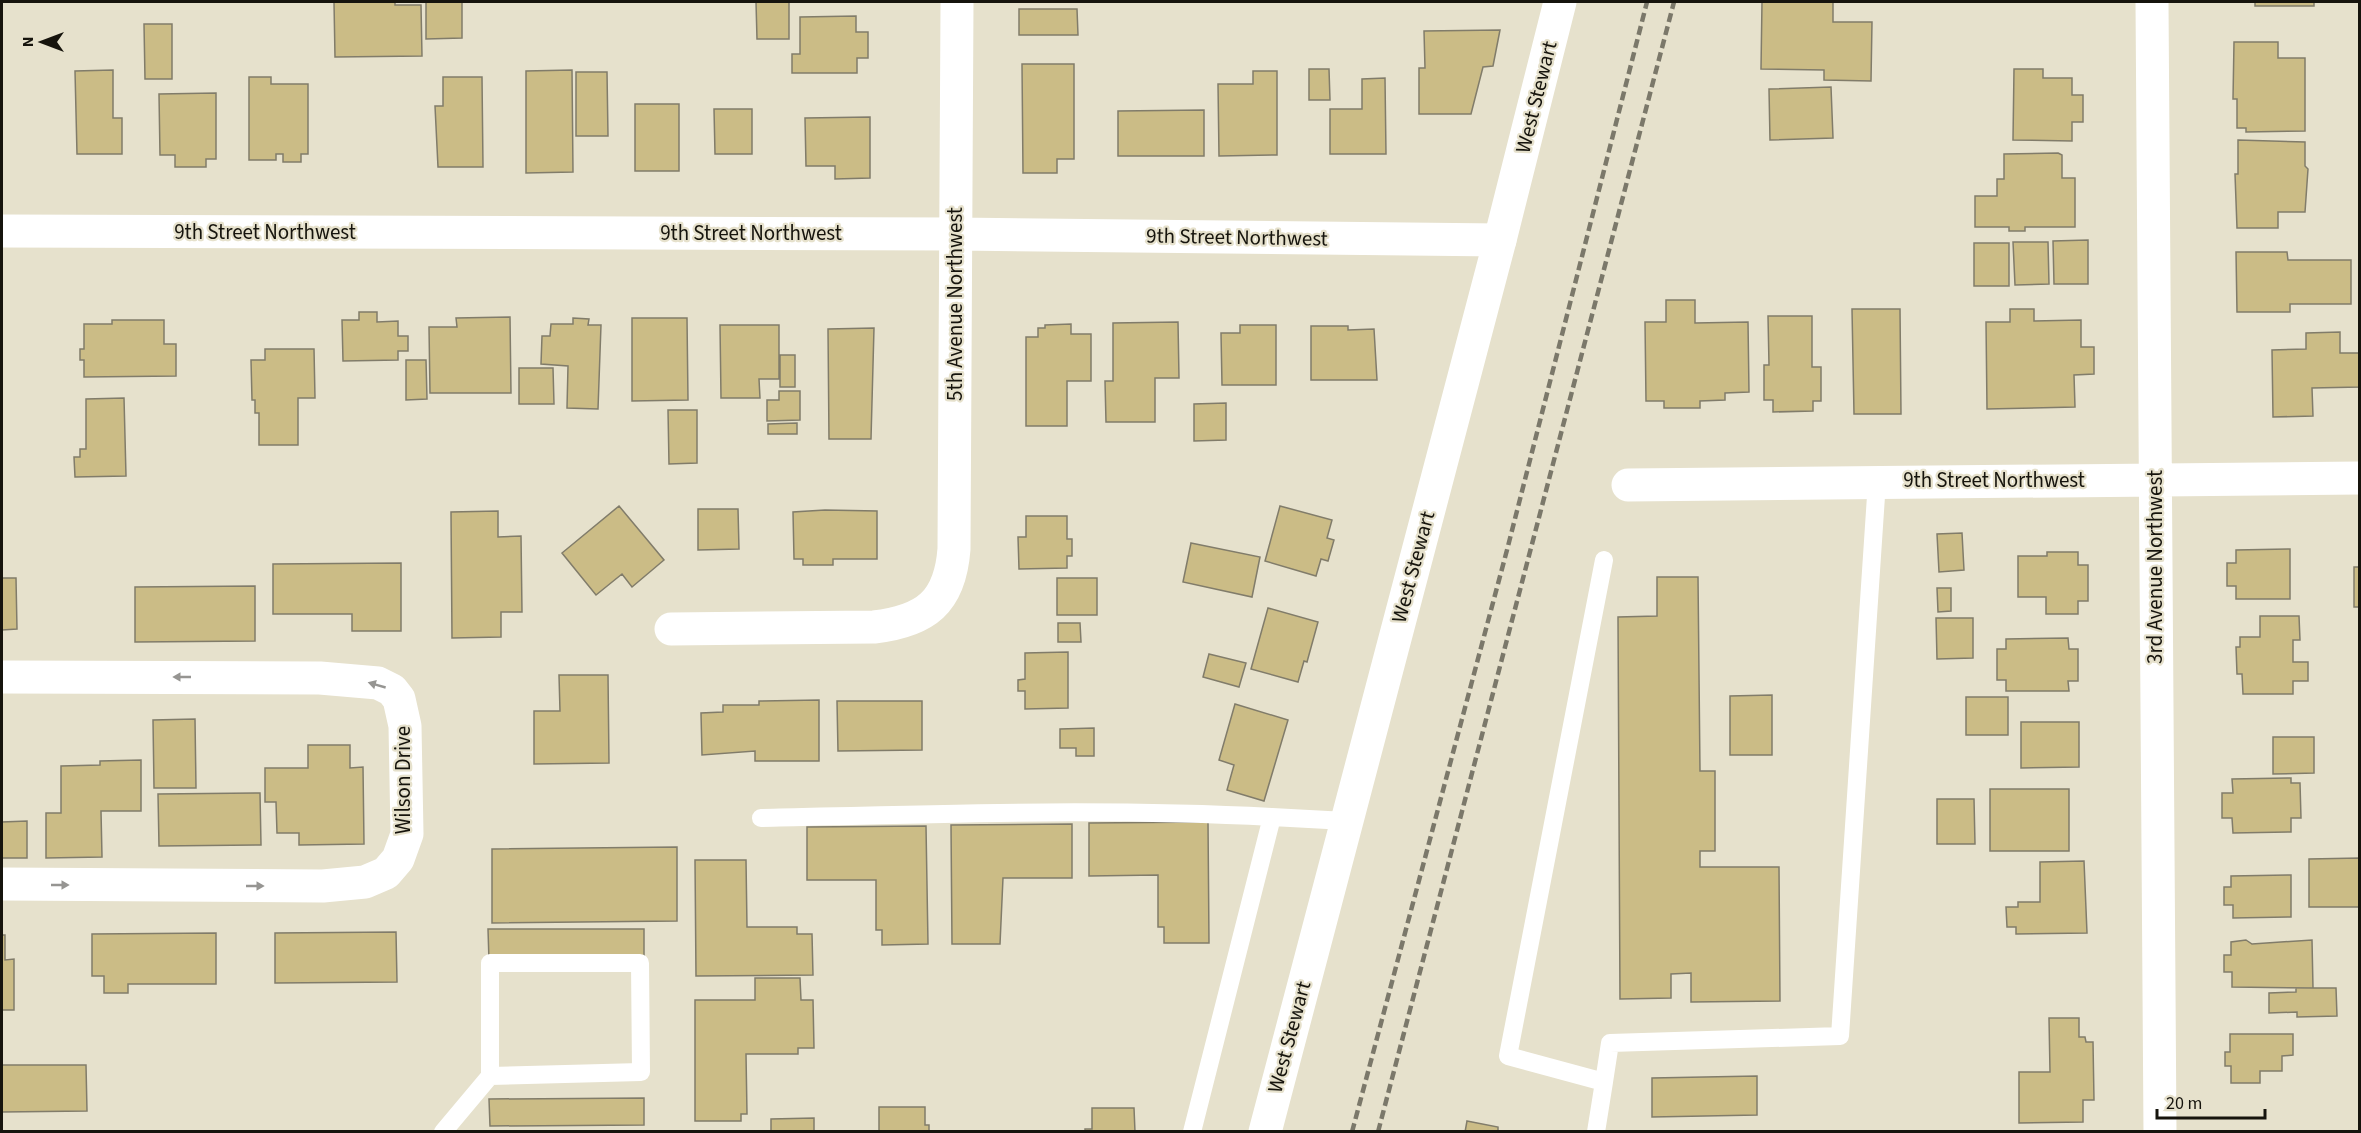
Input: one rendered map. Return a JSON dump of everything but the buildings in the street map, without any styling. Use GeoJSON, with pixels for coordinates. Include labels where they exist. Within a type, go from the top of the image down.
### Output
{"type":"FeatureCollection","features":[{"type":"Feature","properties":{"kind":"street","name":"5th Avenue Northwest"},"geometry":{"type":"LineString","coordinates":[[671,629],[874,627],[897,624],[917,616],[938,602],[949,584],[954,549],[957,2]]}},
{"type":"Feature","properties":{"kind":"street","name":"West Stewart"},"geometry":{"type":"LineString","coordinates":[[1264,1131],[1500,240],[1560,2]]}},
{"type":"Feature","properties":{"kind":"street","name":"3rd Avenue Northwest"},"geometry":{"type":"LineString","coordinates":[[2152,2],[2160,1131]]}},
{"type":"Feature","properties":{"kind":"street","name":"9th Street Northwest"},"geometry":{"type":"LineString","coordinates":[[2,231],[956,234],[1500,240]]}},
{"type":"Feature","properties":{"kind":"street","name":"9th Street Northwest"},"geometry":{"type":"LineString","coordinates":[[1628,484],[2360,478]]}},
{"type":"Feature","properties":{"kind":"street","name":"Wilson Drive"},"geometry":{"type":"LineString","coordinates":[[2,677],[320,678],[378,683],[392,690],[399,699],[405,726],[407,834],[398,859],[386,873],[365,882],[323,886],[2,884]]}},
{"type":"Feature","properties":{"kind":"lane"},"geometry":{"type":"LineString","coordinates":[[1596,1131],[1610,1043],[1840,1036],[1877,481]]}},
{"type":"Feature","properties":{"kind":"lane"},"geometry":{"type":"LineString","coordinates":[[1604,560],[1508,1056],[1604,1082]]}},
{"type":"Feature","properties":{"kind":"lane"},"geometry":{"type":"LineString","coordinates":[[761,818],[1043,811],[1189,813],[1346,821]]}},
{"type":"Feature","properties":{"kind":"lane"},"geometry":{"type":"LineString","coordinates":[[1192,1131],[1272,817]]}},
{"type":"Feature","properties":{"kind":"lane"},"geometry":{"type":"LineString","coordinates":[[443,1131],[490,1076],[490,963],[640,963],[641,1072],[490,1076]]}},
{"type":"Feature","properties":{"kind":"railway"},"geometry":{"type":"LineString","coordinates":[[1352,1132],[1507,550],[1647,2]]}},
{"type":"Feature","properties":{"kind":"railway"},"geometry":{"type":"LineString","coordinates":[[1378,1132],[1674,2]]}}]}
